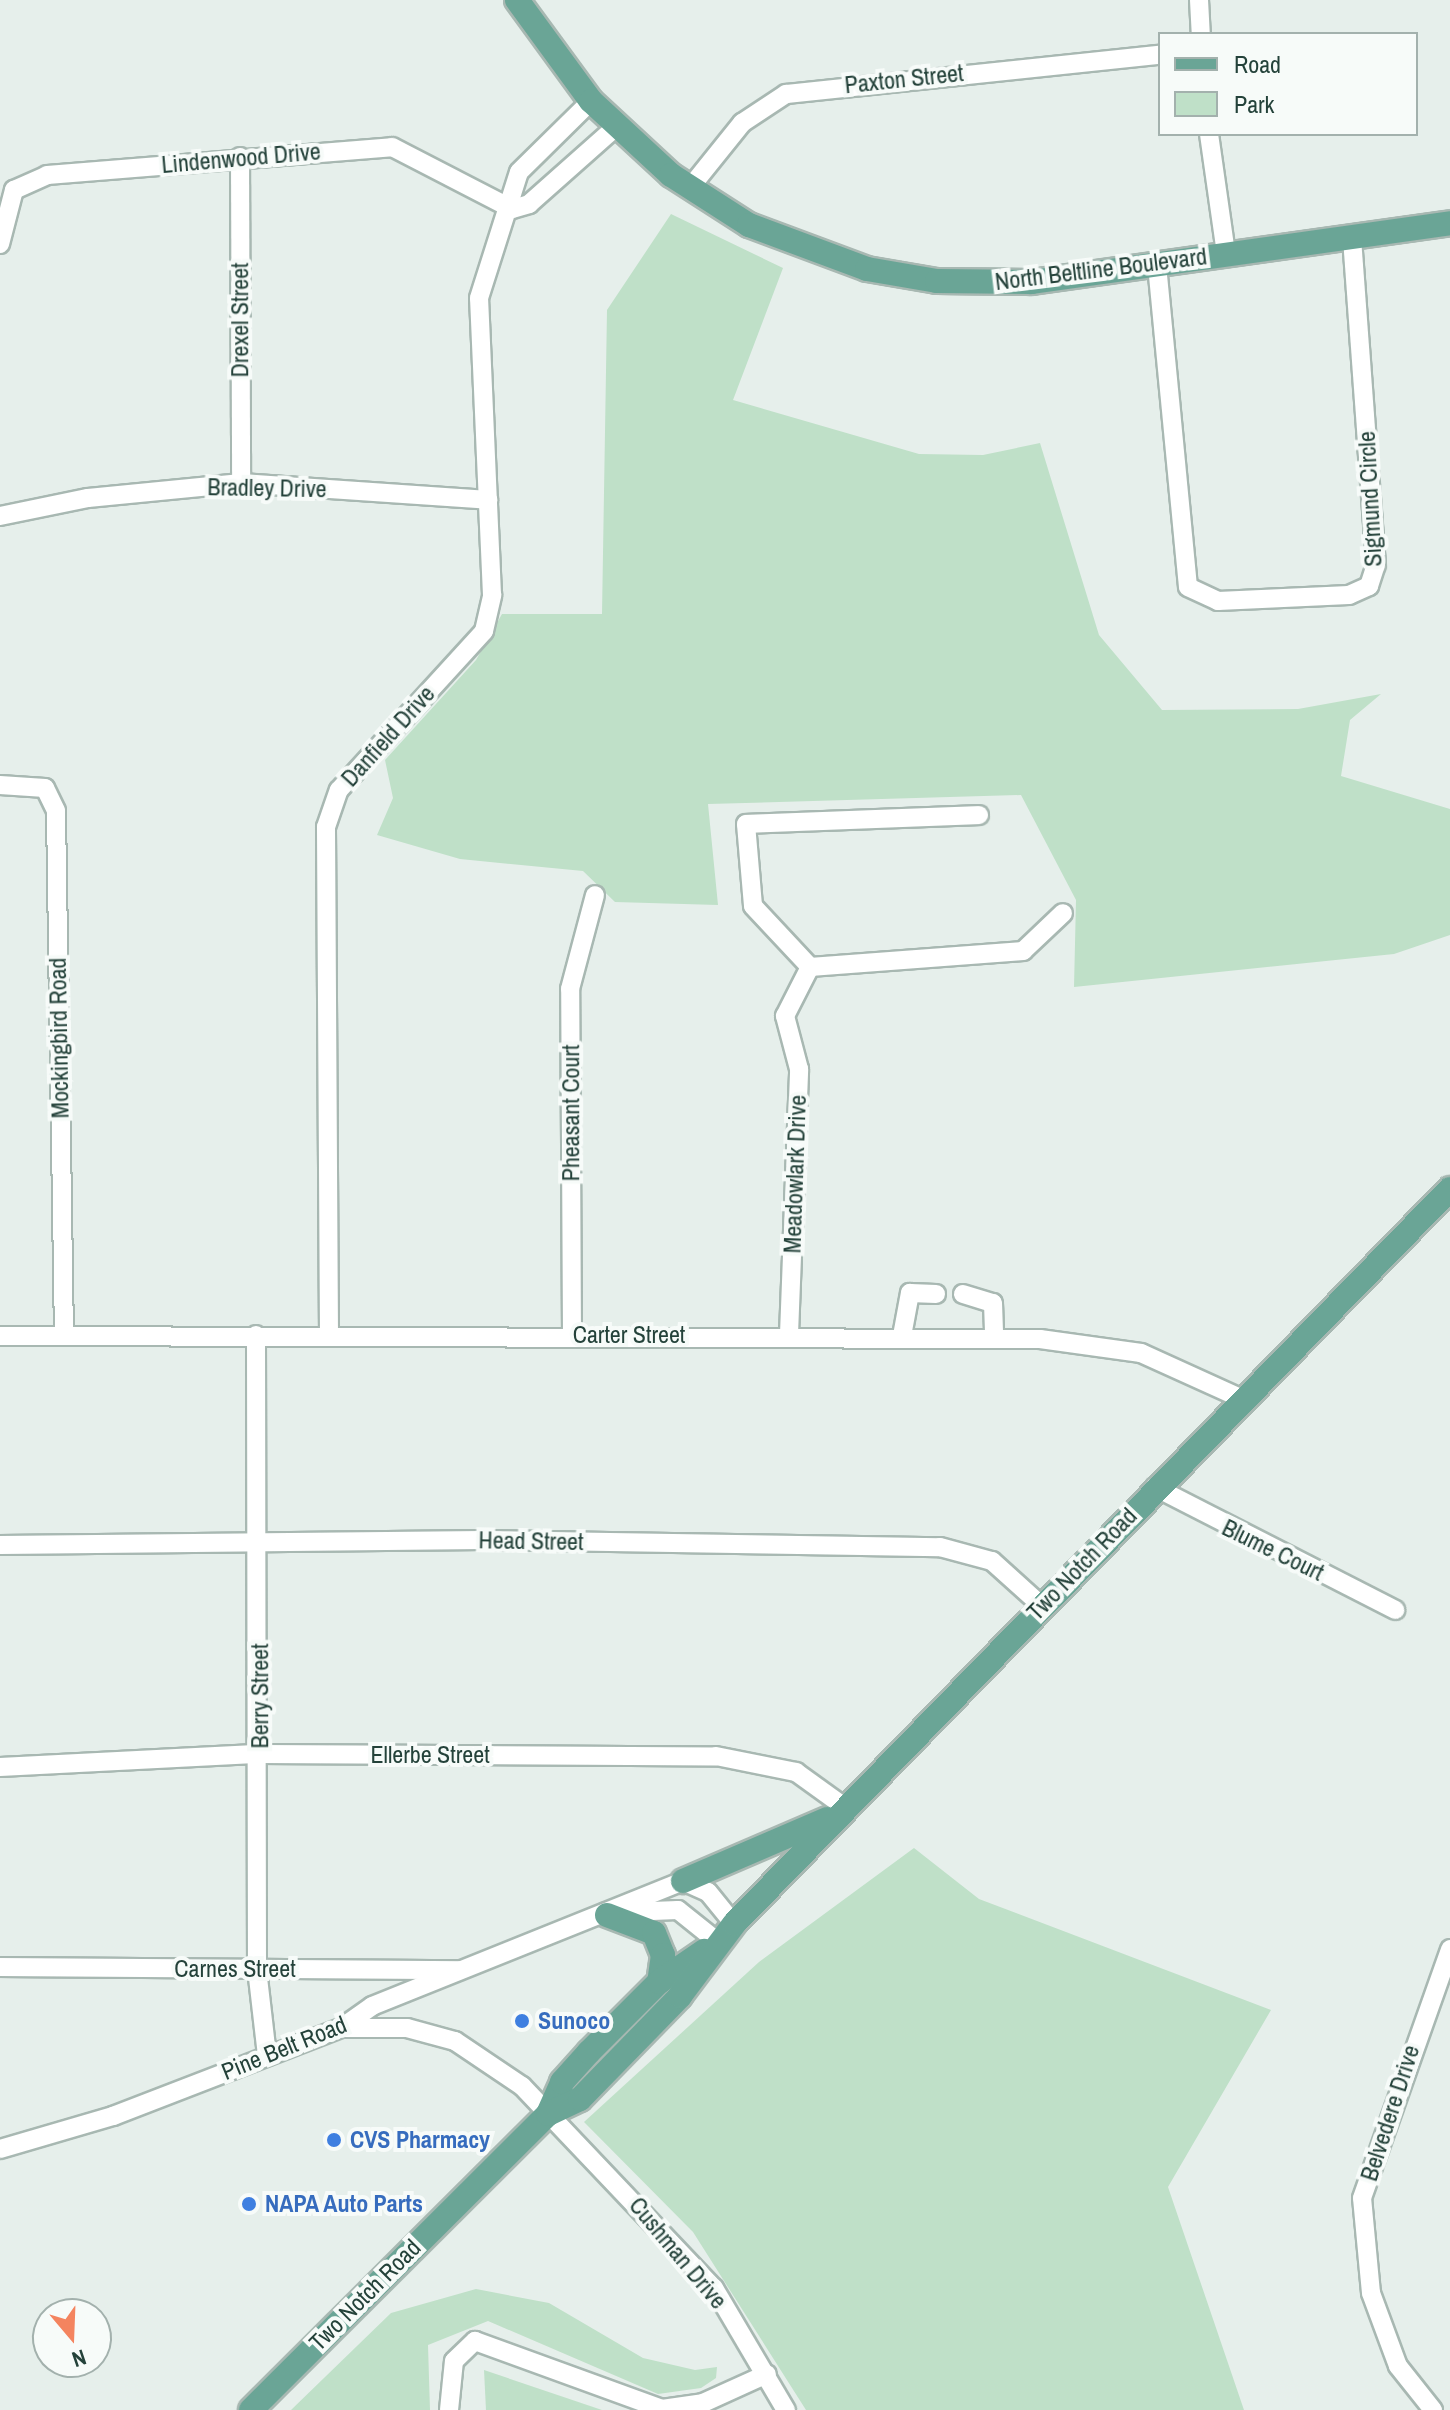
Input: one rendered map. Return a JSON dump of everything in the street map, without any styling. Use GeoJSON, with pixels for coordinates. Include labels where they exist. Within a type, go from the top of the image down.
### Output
{"type":"FeatureCollection","features":[{"type":"Feature","properties":{"kind":"main road","name":"North Beltline Boulevard"},"geometry":{"type":"LineString","coordinates":[[517,0],[591,101],[689,189],[807,250],[902,276],[1032,282],[1450,223]]}},
{"type":"Feature","properties":{"kind":"main road","name":"Two Notch Road"},"geometry":{"type":"LineString","coordinates":[[251,2410],[548,2114],[580,2099],[680,1996],[726,1933],[1155,1487],[1247,1401],[1450,1189]]}},
{"type":"Feature","properties":{"kind":"main road"},"geometry":{"type":"LineString","coordinates":[[683,1881],[846,1808]]}},
{"type":"Feature","properties":{"kind":"main road"},"geometry":{"type":"LineString","coordinates":[[607,1915],[654,1933],[663,1955],[659,1982]]}},
{"type":"Feature","properties":{"kind":"main road","name":"Two Notch Road"},"geometry":{"type":"LineString","coordinates":[[548,2114],[562,2082],[659,1982],[726,1933]]}},
{"type":"Feature","properties":{"kind":"street"},"geometry":{"type":"LineString","coordinates":[[1199,0],[1201,32]]}},
{"type":"Feature","properties":{"kind":"street","name":"Paxton Street"},"geometry":{"type":"LineString","coordinates":[[689,189],[742,123],[786,94],[1158,55]]}},
{"type":"Feature","properties":{"kind":"street","name":"Danfield Drive"},"geometry":{"type":"LineString","coordinates":[[329,1335],[326,827],[339,790],[484,631],[492,595],[479,298],[512,209],[519,172],[591,101]]}},
{"type":"Feature","properties":{"kind":"street"},"geometry":{"type":"LineString","coordinates":[[512,209],[529,204],[617,126]]}},
{"type":"Feature","properties":{"kind":"street"},"geometry":{"type":"LineString","coordinates":[[1209,136],[1226,254]]}},
{"type":"Feature","properties":{"kind":"street","name":"Lindenwood Drive"},"geometry":{"type":"LineString","coordinates":[[0,244],[14,190],[47,175],[240,157],[392,147],[512,209]]}},
{"type":"Feature","properties":{"kind":"street","name":"Drexel Street"},"geometry":{"type":"LineString","coordinates":[[240,157],[241,483]]}},
{"type":"Feature","properties":{"kind":"street","name":"Sigmund Circle"},"geometry":{"type":"LineString","coordinates":[[1157,265],[1188,587],[1218,601],[1349,595],[1369,586],[1376,565],[1352,235]]}},
{"type":"Feature","properties":{"kind":"street","name":"Bradley Drive"},"geometry":{"type":"LineString","coordinates":[[0,516],[88,498],[241,483],[488,500]]}},
{"type":"Feature","properties":{"kind":"street","name":"Mockingbird Road"},"geometry":{"type":"LineString","coordinates":[[0,785],[45,788],[56,811],[64,1336]]}},
{"type":"Feature","properties":{"kind":"street"},"geometry":{"type":"LineString","coordinates":[[979,815],[746,824],[753,906],[810,967],[1023,951],[1063,913]]}},
{"type":"Feature","properties":{"kind":"street","name":"Pheasant Court"},"geometry":{"type":"LineString","coordinates":[[572,1335],[570,989],[595,895]]}},
{"type":"Feature","properties":{"kind":"street","name":"Meadowlark Drive"},"geometry":{"type":"LineString","coordinates":[[789,1334],[799,1069],[785,1016],[810,967]]}},
{"type":"Feature","properties":{"kind":"street"},"geometry":{"type":"LineString","coordinates":[[902,1336],[910,1293],[936,1294]]}},
{"type":"Feature","properties":{"kind":"street"},"geometry":{"type":"LineString","coordinates":[[963,1294],[993,1303],[994,1338]]}},
{"type":"Feature","properties":{"kind":"street","name":"Carter Street"},"geometry":{"type":"LineString","coordinates":[[0,1336],[789,1334],[994,1338],[1141,1353],[1247,1401]]}},
{"type":"Feature","properties":{"kind":"street","name":"Berry Street"},"geometry":{"type":"LineString","coordinates":[[256,1335],[260,1540],[257,1969],[267,2056]]}},
{"type":"Feature","properties":{"kind":"street","name":"Blume Court"},"geometry":{"type":"LineString","coordinates":[[1155,1487],[1395,1610]]}},
{"type":"Feature","properties":{"kind":"street","name":"Head Street"},"geometry":{"type":"LineString","coordinates":[[0,1545],[260,1540],[963,1548],[992,1561],[1042,1606]]}},
{"type":"Feature","properties":{"kind":"street","name":"Ellerbe Street"},"geometry":{"type":"LineString","coordinates":[[0,1767],[260,1754],[738,1758],[796,1772],[846,1808]]}},
{"type":"Feature","properties":{"kind":"street"},"geometry":{"type":"LineString","coordinates":[[683,1881],[708,1892],[726,1933]]}},
{"type":"Feature","properties":{"kind":"street","name":"Pine Belt Road"},"geometry":{"type":"LineString","coordinates":[[0,2149],[113,2116],[341,2028],[372,2006],[607,1915],[683,1881]]}},
{"type":"Feature","properties":{"kind":"street","name":"Pine Belt Road"},"geometry":{"type":"LineString","coordinates":[[607,1915],[672,1908],[726,1933]]}},
{"type":"Feature","properties":{"kind":"street","name":"Belvedere Drive"},"geometry":{"type":"LineString","coordinates":[[1433,2410],[1398,2366],[1371,2293],[1362,2198],[1450,1949]]}},
{"type":"Feature","properties":{"kind":"street","name":"Carnes Street"},"geometry":{"type":"LineString","coordinates":[[0,1967],[469,1970]]}},
{"type":"Feature","properties":{"kind":"street","name":"Cushman Drive"},"geometry":{"type":"LineString","coordinates":[[341,2028],[407,2028],[468,2047],[548,2114],[704,2277],[767,2374],[786,2410]]}},
{"type":"Feature","properties":{"kind":"street"},"geometry":{"type":"LineString","coordinates":[[449,2410],[454,2361],[475,2341],[662,2409],[703,2403],[767,2374]]}},
{"type":"Feature","properties":{"kind":"green space"},"geometry":{"type":"Polygon","coordinates":[[[671,214],[783,268],[733,400],[919,454],[983,455],[1040,443],[1099,635],[1162,710],[1298,709],[1381,694],[1350,720],[1341,776],[1450,809],[1450,935],[1394,954],[1074,987],[1076,900],[1021,795],[708,804],[718,905],[615,902],[583,871],[460,859],[377,835],[393,798],[385,760],[476,660],[502,614],[602,614],[607,310],[671,214]]]}},
{"type":"Feature","properties":{"kind":"green space"},"geometry":{"type":"Polygon","coordinates":[[[914,1848],[979,1899],[1271,2010],[1168,2187],[1244,2410],[806,2410],[693,2232],[584,2122],[759,1962],[914,1848]]]}},
{"type":"Feature","properties":{"kind":"green space"},"geometry":{"type":"Polygon","coordinates":[[[476,2289],[549,2303],[643,2358],[695,2370],[717,2367],[716,2378],[701,2388],[658,2394],[488,2321],[428,2345],[430,2410],[291,2410],[391,2313],[476,2289]]]}},
{"type":"Feature","properties":{"kind":"green space"},"geometry":{"type":"Polygon","coordinates":[[[484,2370],[602,2410],[486,2410],[484,2370]]]}},
{"type":"Feature","properties":{"kind":"place","name":"Sunoco"},"geometry":{"type":"Point","coordinates":[522,2021]}},
{"type":"Feature","properties":{"kind":"place","name":"CVS Pharmacy"},"geometry":{"type":"Point","coordinates":[334,2140]}},
{"type":"Feature","properties":{"kind":"place","name":"NAPA Auto Parts"},"geometry":{"type":"Point","coordinates":[249,2204]}}]}
